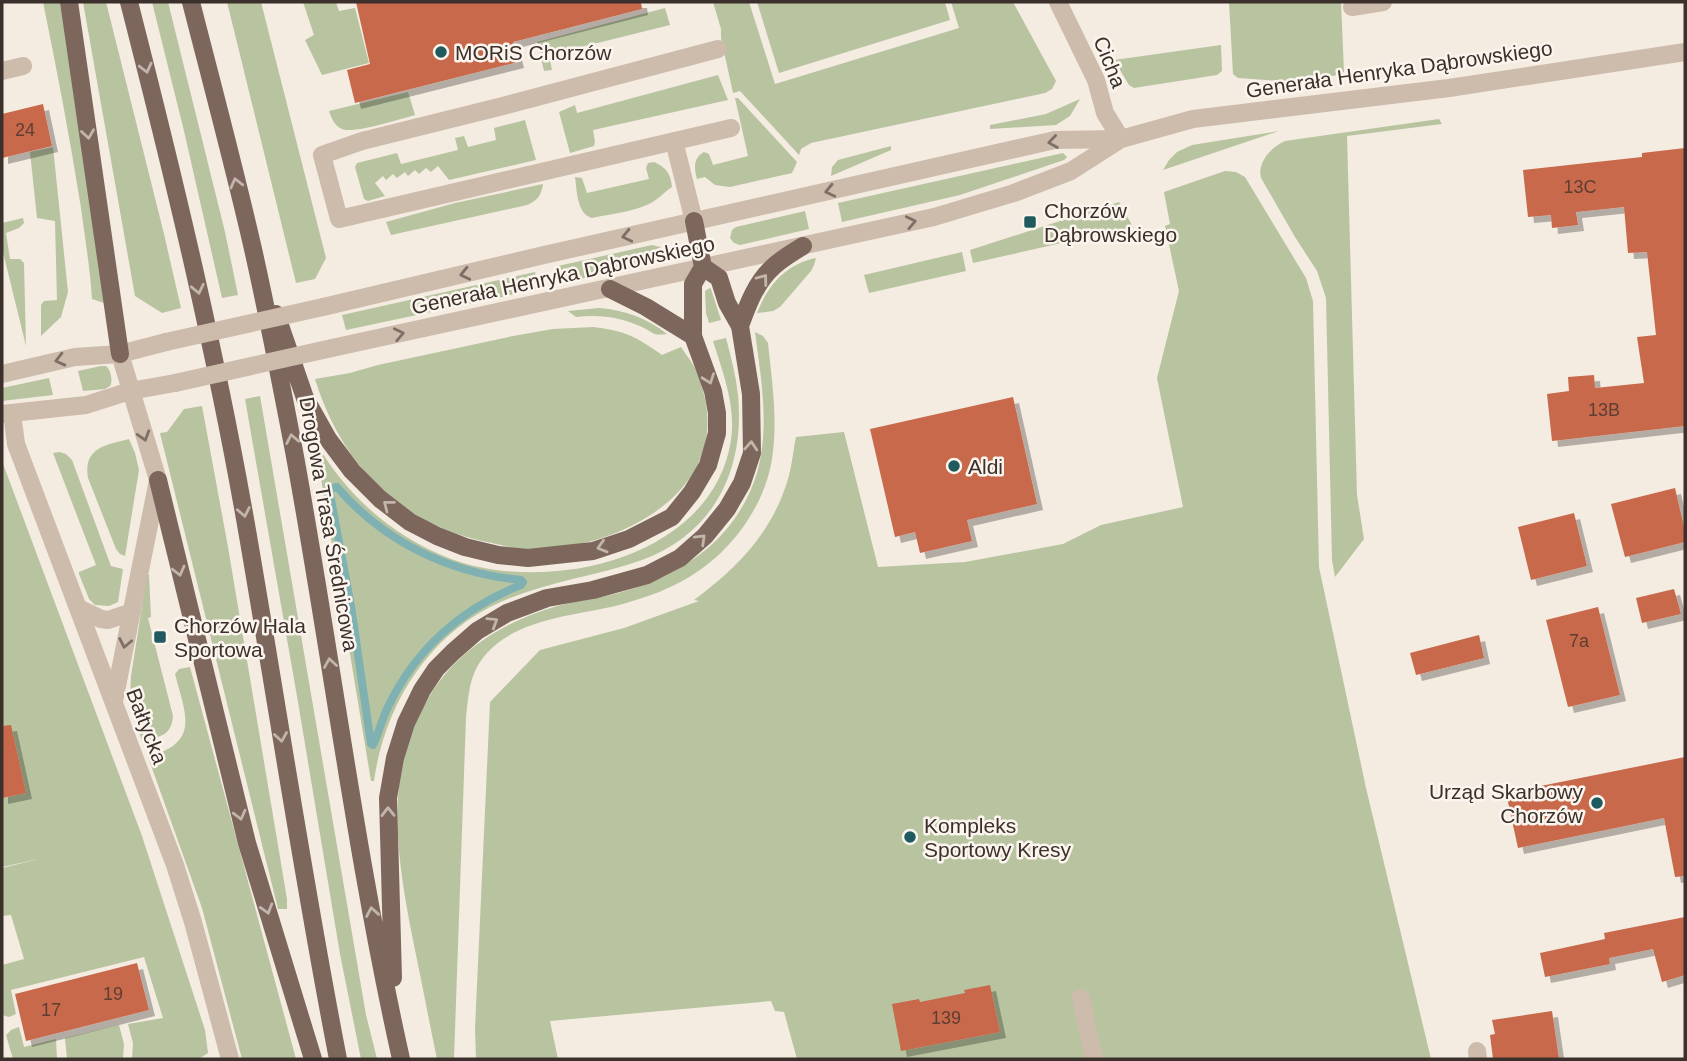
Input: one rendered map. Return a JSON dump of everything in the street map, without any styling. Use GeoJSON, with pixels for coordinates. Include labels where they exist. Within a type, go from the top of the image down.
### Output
{"type":"FeatureCollection","features":[{"type":"Feature","properties":{"kind":"main road"},"geometry":{"type":"LineString","coordinates":[[69,2],[120,354]]}},
{"type":"Feature","properties":{"kind":"main road"},"geometry":{"type":"LineString","coordinates":[[130,2],[192,259],[222,398],[248,535],[316,947],[338,1059]]}},
{"type":"Feature","properties":{"kind":"main road","name":"Drogowa Trasa Średnicowa"},"geometry":{"type":"LineString","coordinates":[[191,2],[253,249],[293,447],[351,794],[401,1059]]}},
{"type":"Feature","properties":{"kind":"main road"},"geometry":{"type":"LineString","coordinates":[[394,1027],[388,798],[394,758],[405,723],[436,669],[477,631],[507,612],[547,598],[593,590],[647,575],[680,558],[705,536],[727,509],[742,483],[752,453],[751,394],[740,326],[727,303],[719,278],[704,267],[694,221]]}},
{"type":"Feature","properties":{"kind":"main road"},"geometry":{"type":"LineString","coordinates":[[740,326],[753,294],[765,276],[774,266],[803,246]]}},
{"type":"Feature","properties":{"kind":"main road"},"geometry":{"type":"LineString","coordinates":[[253,249],[305,398],[328,439],[352,471],[380,499],[410,522],[437,536],[465,547],[498,555],[528,558],[593,551],[629,539],[672,517],[703,474],[718,433],[713,391],[693,336],[693,284],[704,267]]}},
{"type":"Feature","properties":{"kind":"main road"},"geometry":{"type":"LineString","coordinates":[[610,289],[693,336]]}},
{"type":"Feature","properties":{"kind":"main road"},"geometry":{"type":"LineString","coordinates":[[158,480],[247,844],[313,1059]]}},
{"type":"Feature","properties":{"kind":"street","name":"Cicha"},"geometry":{"type":"LineString","coordinates":[[1058,2],[1096,80],[1105,113],[1121,139]]}},
{"type":"Feature","properties":{"kind":"street"},"geometry":{"type":"LineString","coordinates":[[1352,7],[1383,2]]}},
{"type":"Feature","properties":{"kind":"street"},"geometry":{"type":"LineString","coordinates":[[718,49],[362,141],[322,155],[339,219],[731,128]]}},
{"type":"Feature","properties":{"kind":"street","name":"Generała Henryka Dąbrowskiego"},"geometry":{"type":"LineString","coordinates":[[2,374],[75,357],[120,354],[1055,140],[1121,139],[1193,119],[1449,88],[1685,52]]}},
{"type":"Feature","properties":{"kind":"street"},"geometry":{"type":"LineString","coordinates":[[2,71],[23,66]]}},
{"type":"Feature","properties":{"kind":"street","name":"Generała Henryka Dąbrowskiego"},"geometry":{"type":"LineString","coordinates":[[7,414],[86,405],[130,391],[934,217],[1014,193],[1071,172],[1121,139]]}},
{"type":"Feature","properties":{"kind":"street"},"geometry":{"type":"LineString","coordinates":[[674,141],[694,221]]}},
{"type":"Feature","properties":{"kind":"street"},"geometry":{"type":"LineString","coordinates":[[114,702],[158,480],[120,354]]}},
{"type":"Feature","properties":{"kind":"street","name":"Bałtycka"},"geometry":{"type":"LineString","coordinates":[[7,414],[175,865],[194,922],[230,1059]]}},
{"type":"Feature","properties":{"kind":"street"},"geometry":{"type":"LineString","coordinates":[[80,609],[108,620],[132,612]]}},
{"type":"Feature","properties":{"kind":"street"},"geometry":{"type":"LineString","coordinates":[[1081,998],[1094,1059]]}},
{"type":"Feature","properties":{"kind":"green space"},"geometry":{"type":"Polygon","coordinates":[[[43,2],[60,2],[104,303],[92,299],[77,182],[43,2]]]}},
{"type":"Feature","properties":{"kind":"green space"},"geometry":{"type":"Polygon","coordinates":[[[83,2],[106,2],[181,308],[162,313],[135,296],[83,2]]]}},
{"type":"Feature","properties":{"kind":"green space"},"geometry":{"type":"Polygon","coordinates":[[[152,2],[168,2],[238,295],[222,298],[152,2]]]}},
{"type":"Feature","properties":{"kind":"green space"},"geometry":{"type":"Polygon","coordinates":[[[227,2],[261,2],[326,258],[315,279],[296,283],[227,2]]]}},
{"type":"Feature","properties":{"kind":"green space"},"geometry":{"type":"Polygon","coordinates":[[[303,2],[336,2],[339,11],[355,8],[369,63],[322,75],[305,40],[314,35],[303,2]]]}},
{"type":"Feature","properties":{"kind":"green space"},"geometry":{"type":"Polygon","coordinates":[[[713,2],[749,2],[775,84],[959,28],[951,2],[1013,2],[1056,81],[1052,89],[1045,93],[811,143],[801,149],[799,155],[740,91],[733,93],[713,2]]]}},
{"type":"Feature","properties":{"kind":"green space"},"geometry":{"type":"Polygon","coordinates":[[[757,2],[945,2],[950,20],[779,73],[757,2]]]}},
{"type":"Feature","properties":{"kind":"green space"},"geometry":{"type":"Polygon","coordinates":[[[1229,2],[1341,2],[1344,72],[1305,81],[1238,78],[1233,74],[1229,2]]]}},
{"type":"Feature","properties":{"kind":"green space"},"geometry":{"type":"Polygon","coordinates":[[[665,8],[670,25],[549,55],[552,70],[544,71],[537,42],[665,8]]]}},
{"type":"Feature","properties":{"kind":"green space"},"geometry":{"type":"Polygon","coordinates":[[[1221,45],[1222,71],[1217,75],[1134,88],[1129,85],[1114,60],[1221,45]]]}},
{"type":"Feature","properties":{"kind":"green space"},"geometry":{"type":"Polygon","coordinates":[[[718,75],[728,100],[593,130],[594,146],[570,153],[559,112],[575,105],[577,113],[718,75]]]}},
{"type":"Feature","properties":{"kind":"green space"},"geometry":{"type":"Polygon","coordinates":[[[408,92],[415,115],[377,125],[342,129],[335,124],[329,111],[408,92]]]}},
{"type":"Feature","properties":{"kind":"green space"},"geometry":{"type":"Polygon","coordinates":[[[735,98],[738,98],[797,162],[792,173],[730,187],[715,185],[705,177],[697,179],[695,164],[704,152],[709,154],[713,165],[748,156],[735,98]]]}},
{"type":"Feature","properties":{"kind":"green space"},"geometry":{"type":"Polygon","coordinates":[[[1080,99],[1070,116],[1056,125],[990,129],[990,125],[1046,114],[1080,99]]]}},
{"type":"Feature","properties":{"kind":"green space"},"geometry":{"type":"Polygon","coordinates":[[[1439,119],[1442,124],[1347,136],[1357,495],[1364,539],[1335,577],[1332,560],[1326,298],[1317,271],[1261,178],[1261,167],[1270,151],[1285,141],[1439,119]]]}},
{"type":"Feature","properties":{"kind":"green space"},"geometry":{"type":"Polygon","coordinates":[[[525,120],[536,160],[449,180],[438,166],[431,172],[426,168],[419,174],[415,170],[408,176],[405,172],[397,178],[393,174],[386,180],[383,176],[375,183],[385,196],[368,201],[364,199],[355,167],[357,163],[397,153],[401,164],[458,150],[455,138],[464,136],[468,147],[496,140],[494,128],[525,120]]]}},
{"type":"Feature","properties":{"kind":"green space"},"geometry":{"type":"Polygon","coordinates":[[[1279,131],[1163,170],[1177,152],[1192,145],[1279,131]]]}},
{"type":"Feature","properties":{"kind":"green space"},"geometry":{"type":"Polygon","coordinates":[[[891,146],[891,150],[831,176],[832,167],[838,160],[891,146]]]}},
{"type":"Feature","properties":{"kind":"green space"},"geometry":{"type":"Polygon","coordinates":[[[53,147],[68,292],[61,317],[41,336],[41,305],[44,301],[57,300],[55,221],[37,218],[30,152],[53,147]]]}},
{"type":"Feature","properties":{"kind":"green space"},"geometry":{"type":"Polygon","coordinates":[[[1063,153],[1067,157],[1064,160],[960,195],[842,222],[838,203],[1063,153]]]}},
{"type":"Feature","properties":{"kind":"green space"},"geometry":{"type":"Polygon","coordinates":[[[654,162],[667,172],[672,187],[655,200],[635,209],[592,218],[583,212],[575,177],[582,178],[587,193],[649,179],[646,168],[648,163],[654,162]]]}},
{"type":"Feature","properties":{"kind":"green space","name":"Kompleks Sportowy Kresy"},"geometry":{"type":"Polygon","coordinates":[[[1225,171],[1236,172],[1245,177],[1306,278],[1313,301],[1319,567],[1366,788],[1431,1059],[797,1059],[784,1012],[775,1011],[771,1001],[550,1021],[558,1059],[476,1059],[475,1029],[490,702],[540,650],[624,628],[699,601],[694,600],[725,575],[763,533],[788,479],[796,437],[844,432],[878,567],[965,562],[1063,544],[1101,525],[1183,507],[1157,378],[1179,291],[1165,226],[1170,224],[1164,192],[1225,171]]]}},
{"type":"Feature","properties":{"kind":"green space"},"geometry":{"type":"Polygon","coordinates":[[[543,184],[538,197],[527,205],[391,235],[386,222],[455,203],[543,184]]]}},
{"type":"Feature","properties":{"kind":"green space"},"geometry":{"type":"Polygon","coordinates":[[[1119,202],[1133,227],[973,263],[970,250],[1119,202]]]}},
{"type":"Feature","properties":{"kind":"green space"},"geometry":{"type":"Polygon","coordinates":[[[805,211],[809,229],[740,245],[730,238],[736,227],[805,211]]]}},
{"type":"Feature","properties":{"kind":"green space"},"geometry":{"type":"Polygon","coordinates":[[[23,218],[24,223],[19,228],[6,233],[10,259],[20,259],[24,263],[26,346],[2,248],[2,223],[23,218]]]}},
{"type":"Feature","properties":{"kind":"green space"},"geometry":{"type":"Polygon","coordinates":[[[652,245],[663,251],[663,258],[658,262],[562,283],[558,266],[652,245]]]}},
{"type":"Feature","properties":{"kind":"green space"},"geometry":{"type":"Polygon","coordinates":[[[962,252],[966,271],[869,293],[864,275],[962,252]]]}},
{"type":"Feature","properties":{"kind":"green space"},"geometry":{"type":"Polygon","coordinates":[[[816,258],[811,271],[780,307],[773,311],[757,313],[779,277],[796,265],[816,258]]]}},
{"type":"Feature","properties":{"kind":"green space"},"geometry":{"type":"Polygon","coordinates":[[[535,272],[539,289],[346,330],[342,315],[535,272]]]}},
{"type":"Feature","properties":{"kind":"green space"},"geometry":{"type":"Polygon","coordinates":[[[710,288],[721,320],[709,323],[705,291],[710,288]]]}},
{"type":"Feature","properties":{"kind":"green space"},"geometry":{"type":"Polygon","coordinates":[[[599,308],[635,316],[652,323],[667,334],[655,334],[618,319],[601,316],[576,317],[568,311],[599,308]]]}},
{"type":"Feature","properties":{"kind":"green space"},"geometry":{"type":"Polygon","coordinates":[[[593,327],[630,335],[662,355],[681,347],[700,379],[707,431],[698,463],[680,490],[655,512],[624,529],[590,541],[556,548],[515,548],[459,535],[403,507],[359,465],[341,439],[315,379],[513,336],[553,329],[593,327]]]}},
{"type":"Feature","properties":{"kind":"green space"},"geometry":{"type":"Polygon","coordinates":[[[755,332],[763,336],[768,343],[773,387],[774,444],[768,478],[742,529],[715,558],[676,584],[615,606],[530,626],[500,642],[487,653],[477,668],[471,684],[466,717],[454,1059],[437,1059],[409,921],[399,849],[400,777],[411,731],[424,705],[452,666],[500,629],[538,612],[617,593],[669,574],[688,563],[723,534],[748,496],[761,456],[764,420],[755,332]]]}},
{"type":"Feature","properties":{"kind":"green space"},"geometry":{"type":"Polygon","coordinates":[[[726,338],[735,374],[739,422],[730,473],[720,495],[706,515],[689,533],[642,560],[528,592],[490,607],[466,621],[445,638],[411,680],[387,728],[374,781],[371,781],[316,448],[319,448],[345,484],[376,515],[411,540],[451,559],[490,569],[533,572],[577,569],[621,558],[660,539],[693,514],[718,481],[731,440],[732,415],[728,390],[713,341],[726,338]]]}},
{"type":"Feature","properties":{"kind":"green space"},"geometry":{"type":"Polygon","coordinates":[[[106,366],[109,370],[110,386],[83,391],[78,371],[106,366]]]}},
{"type":"Feature","properties":{"kind":"green space"},"geometry":{"type":"Polygon","coordinates":[[[49,378],[53,395],[2,401],[2,388],[49,378]]]}},
{"type":"Feature","properties":{"kind":"green space"},"geometry":{"type":"Polygon","coordinates":[[[260,396],[366,1015],[377,1059],[361,1059],[340,954],[245,399],[260,396]]]}},
{"type":"Feature","properties":{"kind":"green space"},"geometry":{"type":"Polygon","coordinates":[[[202,406],[228,547],[287,909],[278,909],[160,433],[167,432],[184,409],[202,406]]]}},
{"type":"Feature","properties":{"kind":"green space"},"geometry":{"type":"Polygon","coordinates":[[[129,439],[139,470],[125,556],[116,549],[88,478],[87,468],[92,454],[98,449],[129,439]]]}},
{"type":"Feature","properties":{"kind":"green space"},"geometry":{"type":"Polygon","coordinates":[[[60,452],[72,460],[111,566],[123,569],[118,602],[109,606],[95,605],[89,599],[79,574],[96,565],[53,453],[60,452]]]}},
{"type":"Feature","properties":{"kind":"green space"},"geometry":{"type":"Polygon","coordinates":[[[2,461],[142,836],[205,1030],[208,1053],[200,1058],[132,1059],[133,1043],[128,1024],[163,1018],[144,957],[11,990],[16,1014],[9,1017],[2,1015],[2,965],[24,959],[11,915],[2,916],[2,868],[39,859],[2,867],[2,461]]]}},
{"type":"Feature","properties":{"kind":"green space"},"geometry":{"type":"Polygon","coordinates":[[[147,575],[151,617],[148,618],[173,716],[167,732],[142,741],[130,696],[147,575]]]}},
{"type":"Feature","properties":{"kind":"green space"},"geometry":{"type":"Polygon","coordinates":[[[190,667],[296,1059],[242,1059],[202,908],[148,757],[176,744],[182,735],[185,715],[175,674],[179,669],[190,667]]]}},
{"type":"Feature","properties":{"kind":"green space"},"geometry":{"type":"Polygon","coordinates":[[[119,1025],[124,1044],[123,1059],[67,1059],[65,1038],[119,1025]]]}},
{"type":"Feature","properties":{"kind":"green space"},"geometry":{"type":"Polygon","coordinates":[[[19,1027],[24,1047],[56,1039],[57,1059],[13,1059],[6,1035],[19,1027]]]}},
{"type":"Feature","properties":{"kind":"building","name":"MORiS Chorzów"},"geometry":{"type":"Polygon","coordinates":[[[356,2],[641,2],[642,9],[513,42],[518,62],[355,103],[347,70],[370,64],[356,2]]]}},
{"type":"Feature","properties":{"kind":"building"},"geometry":{"type":"Polygon","coordinates":[[[43,104],[52,146],[2,158],[2,114],[43,104]]]}},
{"type":"Feature","properties":{"kind":"building"},"geometry":{"type":"Polygon","coordinates":[[[1685,148],[1685,426],[1552,441],[1547,394],[1569,391],[1568,377],[1594,375],[1595,388],[1644,383],[1637,337],[1656,335],[1647,252],[1628,253],[1624,207],[1576,212],[1578,225],[1552,228],[1551,215],[1528,217],[1523,170],[1642,157],[1642,153],[1685,148]]]}},
{"type":"Feature","properties":{"kind":"building","name":"Aldi"},"geometry":{"type":"Polygon","coordinates":[[[1013,397],[1037,504],[967,520],[972,541],[920,553],[915,532],[895,537],[870,429],[1013,397]]]}},
{"type":"Feature","properties":{"kind":"building"},"geometry":{"type":"Polygon","coordinates":[[[1675,488],[1685,542],[1625,557],[1611,504],[1675,488]]]}},
{"type":"Feature","properties":{"kind":"building"},"geometry":{"type":"Polygon","coordinates":[[[1574,513],[1587,566],[1531,580],[1518,527],[1574,513]]]}},
{"type":"Feature","properties":{"kind":"building"},"geometry":{"type":"Polygon","coordinates":[[[1674,589],[1681,614],[1642,623],[1636,598],[1674,589]]]}},
{"type":"Feature","properties":{"kind":"building"},"geometry":{"type":"Polygon","coordinates":[[[1598,607],[1620,695],[1568,707],[1546,620],[1598,607]]]}},
{"type":"Feature","properties":{"kind":"building"},"geometry":{"type":"Polygon","coordinates":[[[1479,635],[1484,658],[1416,675],[1410,653],[1479,635]]]}},
{"type":"Feature","properties":{"kind":"building"},"geometry":{"type":"Polygon","coordinates":[[[11,725],[26,793],[2,798],[2,726],[11,725]]]}},
{"type":"Feature","properties":{"kind":"building","name":"Urząd Skarbowy Chorzów"},"geometry":{"type":"Polygon","coordinates":[[[1685,757],[1685,876],[1675,877],[1664,818],[1518,848],[1506,793],[1685,757]]]}},
{"type":"Feature","properties":{"kind":"building"},"geometry":{"type":"Polygon","coordinates":[[[1685,917],[1685,975],[1662,982],[1653,949],[1609,958],[1610,964],[1545,977],[1540,953],[1605,939],[1604,933],[1685,917]]]}},
{"type":"Feature","properties":{"kind":"building"},"geometry":{"type":"Polygon","coordinates":[[[137,963],[149,1010],[26,1041],[15,994],[137,963]]]}},
{"type":"Feature","properties":{"kind":"building"},"geometry":{"type":"Polygon","coordinates":[[[990,985],[1000,1032],[901,1051],[892,1004],[919,999],[920,1002],[990,985]]]}},
{"type":"Feature","properties":{"kind":"building"},"geometry":{"type":"Polygon","coordinates":[[[1552,1011],[1559,1059],[1493,1059],[1490,1035],[1495,1034],[1492,1020],[1552,1011]]]}},
{"type":"Feature","properties":{"kind":"waterway"},"geometry":{"type":"LineString","coordinates":[[337,487],[375,524],[420,552],[468,570],[523,582],[460,618],[427,648],[400,685],[373,745],[329,489],[337,487]]}},
{"type":"Feature","properties":{"kind":"place","name":"MORiS Chorzów"},"geometry":{"type":"Point","coordinates":[441,52]}},
{"type":"Feature","properties":{"kind":"place","name":"Chorzów Dąbrowskiego"},"geometry":{"type":"Point","coordinates":[1030,222]}},
{"type":"Feature","properties":{"kind":"place","name":"Aldi"},"geometry":{"type":"Point","coordinates":[954,466]}},
{"type":"Feature","properties":{"kind":"place","name":"Chorzów Hala Sportowa"},"geometry":{"type":"Point","coordinates":[160,637]}},
{"type":"Feature","properties":{"kind":"place","name":"Urząd Skarbowy Chorzów"},"geometry":{"type":"Point","coordinates":[1597,803]}},
{"type":"Feature","properties":{"kind":"place","name":"Kompleks Sportowy Kresy"},"geometry":{"type":"Point","coordinates":[910,837]}}]}
